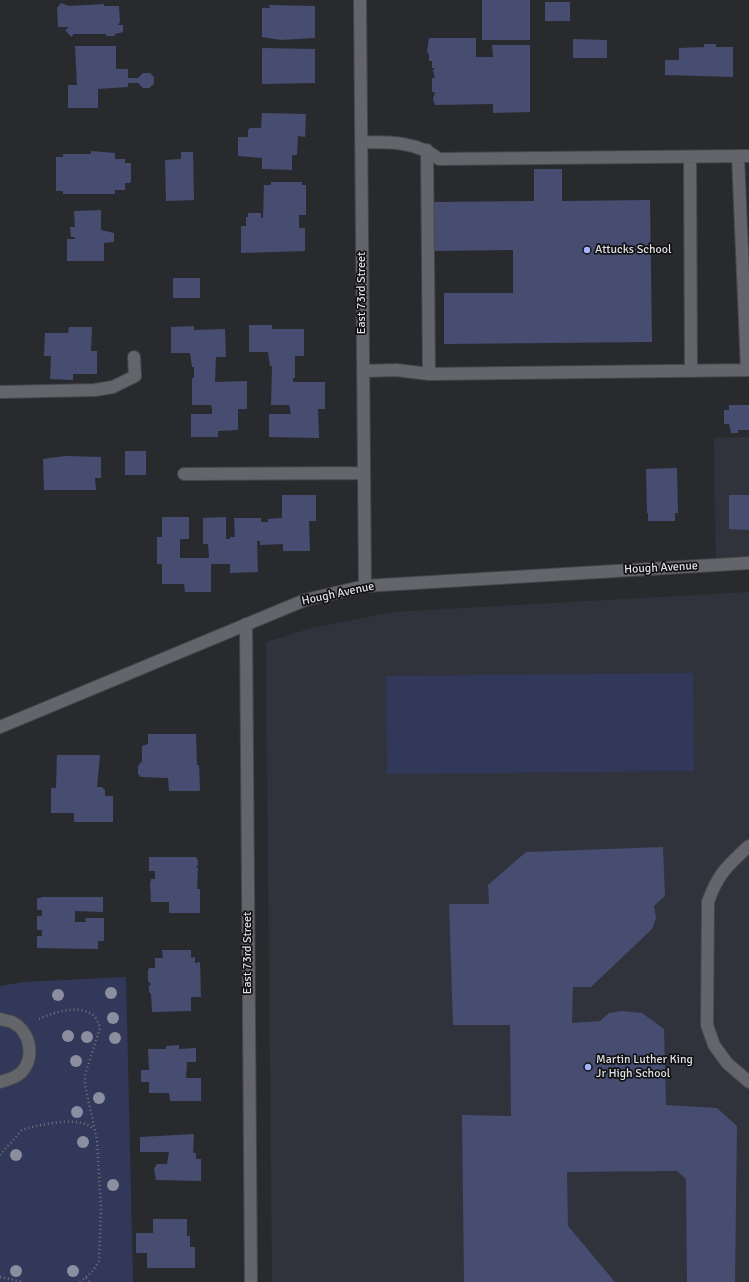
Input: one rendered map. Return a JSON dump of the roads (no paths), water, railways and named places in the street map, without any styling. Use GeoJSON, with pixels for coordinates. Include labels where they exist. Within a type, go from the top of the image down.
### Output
{"type":"FeatureCollection","features":[{"type":"Feature","properties":{"kind":"street","name":"East 73rd Street"},"geometry":{"type":"LineString","coordinates":[[360,0],[365,586]]}},
{"type":"Feature","properties":{"kind":"street"},"geometry":{"type":"LineString","coordinates":[[361,142],[394,142],[427,150],[439,159],[744,156],[748,370],[429,374],[396,370],[363,371]]}},
{"type":"Feature","properties":{"kind":"street"},"geometry":{"type":"LineString","coordinates":[[427,150],[429,374]]}},
{"type":"Feature","properties":{"kind":"street"},"geometry":{"type":"LineString","coordinates":[[690,156],[691,371]]}},
{"type":"Feature","properties":{"kind":"street"},"geometry":{"type":"LineString","coordinates":[[0,392],[95,390],[113,387],[135,376],[134,357]]}},
{"type":"Feature","properties":{"kind":"street"},"geometry":{"type":"LineString","coordinates":[[184,474],[364,473]]}},
{"type":"Feature","properties":{"kind":"street","name":"Hough Avenue"},"geometry":{"type":"LineString","coordinates":[[0,727],[305,600],[365,586],[749,563]]}},
{"type":"Feature","properties":{"kind":"street","name":"East 73rd Street"},"geometry":{"type":"LineString","coordinates":[[246,624],[251,1282]]}},
{"type":"Feature","properties":{"kind":"street"},"geometry":{"type":"LineString","coordinates":[[749,846],[725,868],[714,885],[708,902],[707,1026],[714,1045],[727,1063],[749,1082]]}},
{"type":"Feature","properties":{"kind":"street"},"geometry":{"type":"LineString","coordinates":[[0,1019],[12,1022],[21,1028],[27,1037],[30,1047],[26,1066],[19,1075],[10,1080],[0,1082]]}},
{"type":"Feature","properties":{"kind":"place","name":"Attucks School"},"geometry":{"type":"Point","coordinates":[587,250]}},
{"type":"Feature","properties":{"kind":"place","name":"Martin Luther King Jr High School"},"geometry":{"type":"Point","coordinates":[588,1067]}}]}
